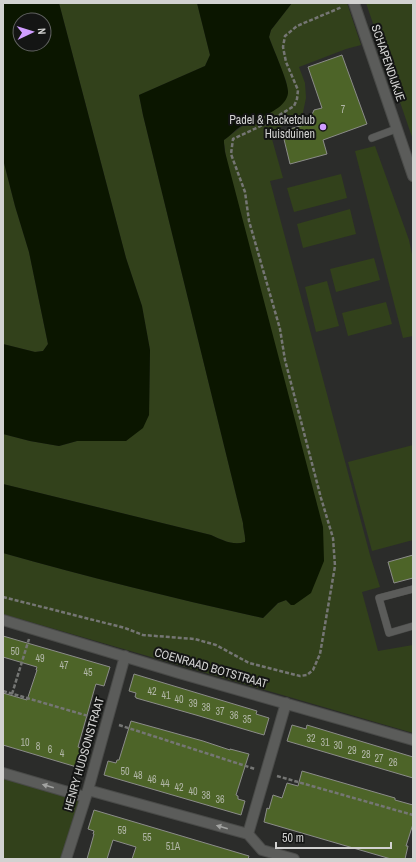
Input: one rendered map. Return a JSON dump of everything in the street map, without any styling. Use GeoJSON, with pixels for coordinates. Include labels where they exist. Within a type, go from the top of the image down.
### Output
{"type":"FeatureCollection","features":[{"type":"Feature","properties":{"kind":"street","name":"SCHAPENDIJKJE"},"geometry":{"type":"LineString","coordinates":[[349,4],[413,176]]}},
{"type":"Feature","properties":{"kind":"street","name":"COENRAAD BOTSTRAAT"},"geometry":{"type":"LineString","coordinates":[[3,620],[179,673],[413,740]]}},
{"type":"Feature","properties":{"kind":"street","name":"HENRY HUDSONSTRAAT"},"geometry":{"type":"LineString","coordinates":[[66,859],[87,793],[125,656]]}},
{"type":"Feature","properties":{"kind":"street"},"geometry":{"type":"LineString","coordinates":[[248,834],[286,703]]}},
{"type":"Feature","properties":{"kind":"street"},"geometry":{"type":"LineString","coordinates":[[3,773],[248,834],[262,850],[294,859]]}},
{"type":"Feature","properties":{"kind":"lane"},"geometry":{"type":"LineString","coordinates":[[372,138],[396,129]]}},
{"type":"Feature","properties":{"kind":"lane"},"geometry":{"type":"LineString","coordinates":[[413,589],[379,598],[389,633],[413,626]]}},
{"type":"Feature","properties":{"kind":"path"},"geometry":{"type":"LineString","coordinates":[[3,597],[125,628],[143,635],[195,639],[216,645],[249,663],[300,676],[307,675],[313,670],[320,654],[335,566],[333,538],[285,360],[280,329],[249,221],[245,192],[231,154],[233,139],[265,124],[294,106],[297,99],[298,90],[286,62],[283,47],[285,36],[297,26],[349,4]]}},
{"type":"Feature","properties":{"kind":"path"},"geometry":{"type":"LineString","coordinates":[[12,694],[32,628]]}},
{"type":"Feature","properties":{"kind":"path"},"geometry":{"type":"LineString","coordinates":[[3,691],[107,722],[266,773],[413,815]]}},
{"type":"Feature","properties":{"kind":"green space"},"geometry":{"type":"Polygon","coordinates":[[[59,3],[197,3],[210,55],[205,66],[139,95],[243,523],[245,542],[232,543],[211,535],[3,484],[3,434],[59,446],[77,441],[126,441],[149,415],[150,350],[142,306],[126,258],[59,3]]]}},
{"type":"Feature","properties":{"kind":"green space"},"geometry":{"type":"Polygon","coordinates":[[[292,3],[347,3],[361,45],[346,49],[299,67],[305,83],[306,98],[302,117],[270,132],[283,178],[270,181],[370,555],[380,587],[362,592],[378,651],[413,645],[413,733],[3,614],[3,553],[132,587],[263,618],[278,603],[286,600],[291,605],[224,140],[241,127],[270,113],[288,93],[286,81],[269,37],[271,30],[292,3]]]}},
{"type":"Feature","properties":{"kind":"green space"},"geometry":{"type":"Polygon","coordinates":[[[366,3],[413,3],[413,141],[412,137],[366,3]]]}},
{"type":"Feature","properties":{"kind":"green space"},"geometry":{"type":"Polygon","coordinates":[[[375,146],[409,240],[413,259],[413,336],[403,338],[355,151],[375,146]]]}},
{"type":"Feature","properties":{"kind":"green space"},"geometry":{"type":"Polygon","coordinates":[[[3,159],[29,252],[48,344],[43,351],[35,352],[3,344],[3,159]]]}},
{"type":"Feature","properties":{"kind":"green space"},"geometry":{"type":"Polygon","coordinates":[[[341,174],[347,198],[294,212],[287,188],[341,174]]]}},
{"type":"Feature","properties":{"kind":"green space"},"geometry":{"type":"Polygon","coordinates":[[[350,209],[356,234],[303,248],[297,224],[350,209]]]}},
{"type":"Feature","properties":{"kind":"green space"},"geometry":{"type":"Polygon","coordinates":[[[374,258],[380,280],[336,292],[330,269],[374,258]]]}},
{"type":"Feature","properties":{"kind":"green space"},"geometry":{"type":"Polygon","coordinates":[[[327,281],[339,326],[316,332],[305,287],[327,281]]]}},
{"type":"Feature","properties":{"kind":"green space"},"geometry":{"type":"Polygon","coordinates":[[[386,302],[392,324],[348,336],[342,313],[386,302]]]}},
{"type":"Feature","properties":{"kind":"green space"},"geometry":{"type":"Polygon","coordinates":[[[413,445],[413,540],[372,551],[348,462],[413,445]]]}},
{"type":"Feature","properties":{"kind":"green space"},"geometry":{"type":"Polygon","coordinates":[[[3,777],[82,800],[65,859],[3,859],[3,777]]]}},
{"type":"Feature","properties":{"kind":"shaded area"},"geometry":{"type":"Polygon","coordinates":[[[3,3],[59,3],[126,258],[142,306],[150,350],[149,415],[143,428],[126,441],[77,441],[59,446],[3,434],[3,344],[35,352],[43,351],[48,344],[29,252],[3,159],[3,3]]]}},
{"type":"Feature","properties":{"kind":"shaded area"},"geometry":{"type":"Polygon","coordinates":[[[197,3],[292,3],[271,30],[269,37],[288,88],[286,99],[276,110],[241,126],[224,140],[225,152],[323,527],[324,561],[311,593],[294,605],[291,605],[286,600],[278,603],[263,618],[68,571],[3,553],[3,484],[211,535],[228,542],[245,542],[243,523],[139,95],[205,66],[210,55],[197,3]]]}},
{"type":"Feature","properties":{"kind":"building"},"geometry":{"type":"Polygon","coordinates":[[[342,55],[367,124],[323,140],[327,154],[290,164],[282,131],[308,124],[314,110],[322,108],[308,67],[342,55]]]}},
{"type":"Feature","properties":{"kind":"building"},"geometry":{"type":"Polygon","coordinates":[[[413,555],[413,578],[394,583],[388,562],[413,555]]]}},
{"type":"Feature","properties":{"kind":"building"},"geometry":{"type":"Polygon","coordinates":[[[3,636],[110,667],[104,686],[96,684],[95,687],[78,747],[85,749],[80,768],[3,745],[3,693],[27,700],[37,667],[3,657],[3,636]]]}},
{"type":"Feature","properties":{"kind":"building"},"geometry":{"type":"Polygon","coordinates":[[[134,674],[257,711],[256,714],[269,718],[264,735],[136,698],[136,693],[129,691],[134,674]]]}},
{"type":"Feature","properties":{"kind":"building"},"geometry":{"type":"Polygon","coordinates":[[[131,721],[230,750],[249,754],[236,795],[238,796],[238,799],[245,801],[241,815],[104,775],[108,761],[116,763],[117,760],[119,760],[131,721]]]}},
{"type":"Feature","properties":{"kind":"building"},"geometry":{"type":"Polygon","coordinates":[[[292,725],[306,729],[307,725],[413,757],[413,778],[287,741],[292,725]]]}},
{"type":"Feature","properties":{"kind":"building"},"geometry":{"type":"Polygon","coordinates":[[[302,771],[395,798],[395,800],[413,805],[413,824],[406,846],[408,846],[405,859],[391,859],[264,822],[267,808],[269,809],[273,795],[282,798],[287,783],[298,786],[302,771]]]}},
{"type":"Feature","properties":{"kind":"building"},"geometry":{"type":"Polygon","coordinates":[[[94,810],[249,856],[248,859],[132,859],[136,847],[113,840],[107,859],[87,859],[94,834],[94,831],[88,829],[94,810]]]}},
{"type":"Feature","properties":{"kind":"place","name":"Padel & Racketclub Huisduinen"},"geometry":{"type":"Point","coordinates":[323,127]}}]}
